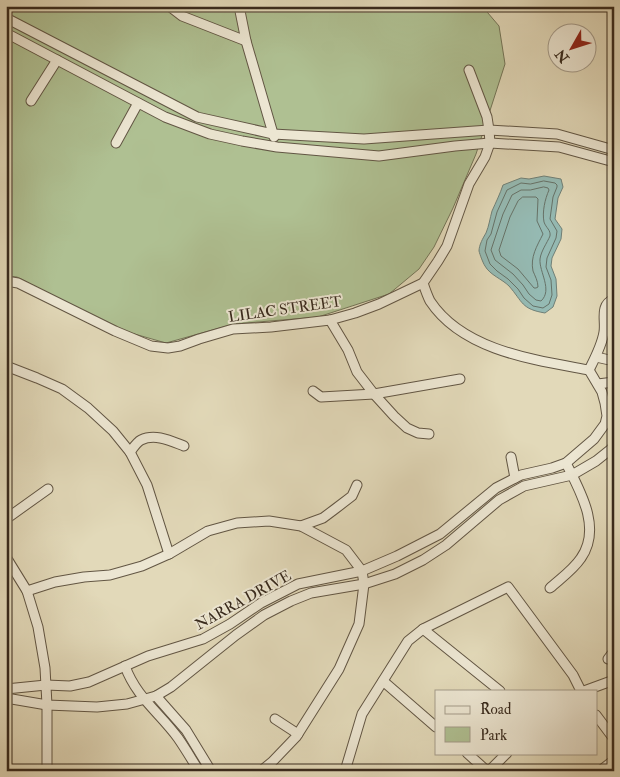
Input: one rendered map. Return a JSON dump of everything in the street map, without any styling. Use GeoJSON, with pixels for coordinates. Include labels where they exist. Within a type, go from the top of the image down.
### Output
{"type":"FeatureCollection","features":[{"type":"Feature","properties":{"kind":"street"},"geometry":{"type":"LineString","coordinates":[[169,6],[182,16],[246,41]]}},
{"type":"Feature","properties":{"kind":"street"},"geometry":{"type":"LineString","coordinates":[[239,6],[246,41],[277,147]]}},
{"type":"Feature","properties":{"kind":"street"},"geometry":{"type":"LineString","coordinates":[[6,18],[197,117],[273,134],[364,139],[489,130],[557,134],[614,150]]}},
{"type":"Feature","properties":{"kind":"street"},"geometry":{"type":"LineString","coordinates":[[6,32],[165,117],[210,134],[242,141],[277,147],[379,156],[455,146],[490,144],[559,147],[614,162]]}},
{"type":"Feature","properties":{"kind":"street"},"geometry":{"type":"LineString","coordinates":[[30,101],[57,60]]}},
{"type":"Feature","properties":{"kind":"street"},"geometry":{"type":"LineString","coordinates":[[469,70],[487,117],[490,144],[485,157],[469,184],[447,246],[423,283],[430,300],[442,315],[460,330],[480,342],[503,351],[544,362],[589,370],[609,331],[604,312],[606,305],[614,299]]}},
{"type":"Feature","properties":{"kind":"street"},"geometry":{"type":"LineString","coordinates":[[116,143],[138,103]]}},
{"type":"Feature","properties":{"kind":"street","name":"LILAC STREET"},"geometry":{"type":"LineString","coordinates":[[6,281],[18,283],[114,331],[151,346],[168,348],[233,329],[271,327],[330,320],[379,304],[423,283]]}},
{"type":"Feature","properties":{"kind":"street"},"geometry":{"type":"LineString","coordinates":[[330,320],[348,350],[357,372],[374,394],[408,428],[418,433],[429,434]]}},
{"type":"Feature","properties":{"kind":"street"},"geometry":{"type":"LineString","coordinates":[[596,357],[614,361]]}},
{"type":"Feature","properties":{"kind":"street"},"geometry":{"type":"LineString","coordinates":[[6,366],[62,389],[88,408],[113,431],[130,452],[147,484],[169,554]]}},
{"type":"Feature","properties":{"kind":"street","name":"NARRA DRIVE"},"geometry":{"type":"LineString","coordinates":[[6,688],[46,685],[70,686],[89,682],[148,656],[203,639],[261,603],[298,584],[362,571],[440,534],[496,488],[522,475],[552,468],[566,462],[594,439],[610,417],[602,392],[589,370]]}},
{"type":"Feature","properties":{"kind":"street"},"geometry":{"type":"LineString","coordinates":[[313,391],[321,396],[374,394],[460,379]]}},
{"type":"Feature","properties":{"kind":"street"},"geometry":{"type":"LineString","coordinates":[[598,384],[614,382]]}},
{"type":"Feature","properties":{"kind":"street"},"geometry":{"type":"LineString","coordinates":[[130,452],[140,440],[152,437],[184,446]]}},
{"type":"Feature","properties":{"kind":"street","name":"NARRA DRIVE"},"geometry":{"type":"LineString","coordinates":[[6,698],[97,708],[127,704],[156,696],[171,687],[264,615],[311,593],[364,584],[395,574],[423,560],[446,545],[499,500],[524,486],[572,475],[596,461],[614,445]]}},
{"type":"Feature","properties":{"kind":"street"},"geometry":{"type":"LineString","coordinates":[[511,457],[515,478]]}},
{"type":"Feature","properties":{"kind":"street"},"geometry":{"type":"LineString","coordinates":[[550,588],[582,557],[590,528],[588,513],[566,462]]}},
{"type":"Feature","properties":{"kind":"street"},"geometry":{"type":"LineString","coordinates":[[301,526],[323,518],[352,496],[357,485]]}},
{"type":"Feature","properties":{"kind":"street"},"geometry":{"type":"LineString","coordinates":[[6,519],[48,489]]}},
{"type":"Feature","properties":{"kind":"street"},"geometry":{"type":"LineString","coordinates":[[26,591],[55,582],[110,575],[142,566],[169,554],[208,531],[237,523],[270,521],[301,526],[346,550],[362,571],[364,584],[359,624],[340,669],[298,734],[274,766],[262,771]]}},
{"type":"Feature","properties":{"kind":"street"},"geometry":{"type":"LineString","coordinates":[[6,557],[26,591],[38,627],[45,668],[47,771]]}},
{"type":"Feature","properties":{"kind":"street"},"geometry":{"type":"LineString","coordinates":[[345,771],[362,714],[408,641],[423,629],[508,587],[582,690]]}},
{"type":"Feature","properties":{"kind":"street"},"geometry":{"type":"LineString","coordinates":[[423,629],[499,690]]}},
{"type":"Feature","properties":{"kind":"street"},"geometry":{"type":"LineString","coordinates":[[125,666],[129,678],[144,699],[177,737],[198,771]]}},
{"type":"Feature","properties":{"kind":"street"},"geometry":{"type":"LineString","coordinates":[[586,690],[614,680]]}},
{"type":"Feature","properties":{"kind":"street"},"geometry":{"type":"LineString","coordinates":[[383,681],[435,726]]}},
{"type":"Feature","properties":{"kind":"street"},"geometry":{"type":"LineString","coordinates":[[156,696],[186,730],[212,771]]}},
{"type":"Feature","properties":{"kind":"street"},"geometry":{"type":"LineString","coordinates":[[598,718],[614,739]]}},
{"type":"Feature","properties":{"kind":"street"},"geometry":{"type":"LineString","coordinates":[[275,719],[298,734]]}},
{"type":"Feature","properties":{"kind":"street"},"geometry":{"type":"LineString","coordinates":[[468,754],[488,771],[507,754]]}},
{"type":"Feature","properties":{"kind":"street"},"geometry":{"type":"LineString","coordinates":[[600,771],[614,760]]}},
{"type":"Feature","properties":{"kind":"green space"},"geometry":{"type":"Polygon","coordinates":[[[6,6],[482,6],[499,26],[505,64],[476,154],[434,247],[419,269],[389,294],[318,317],[234,324],[166,343],[117,329],[17,277],[6,276],[6,6]]]}},
{"type":"Feature","properties":{"kind":"water"},"geometry":{"type":"Polygon","coordinates":[[[544,176],[561,179],[563,187],[558,198],[555,219],[562,229],[561,239],[552,258],[551,266],[556,279],[557,296],[553,307],[545,313],[531,309],[523,304],[509,286],[487,269],[479,251],[503,185],[521,178],[529,179],[544,176]]]}}]}
